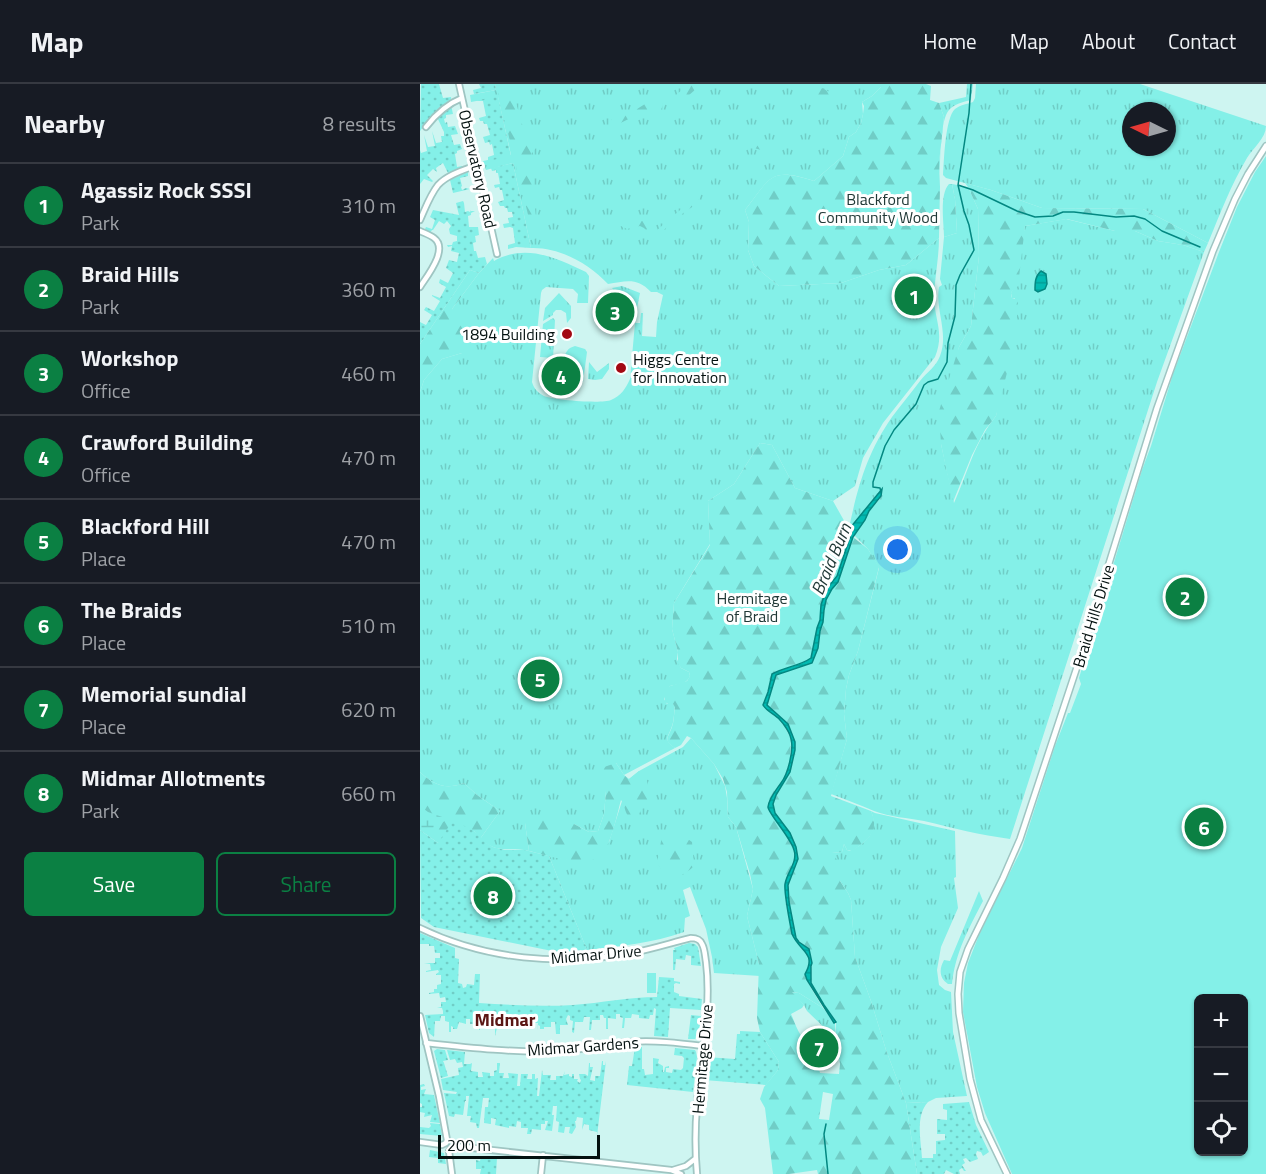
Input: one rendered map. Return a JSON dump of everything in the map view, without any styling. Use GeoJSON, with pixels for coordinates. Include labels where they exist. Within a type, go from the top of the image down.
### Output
{"type":"FeatureCollection","features":[{"type":"Feature","properties":{"kind":"street","name":"Observatory Road"},"geometry":{"type":"LineString","coordinates":[[459,84],[496,254]]}},
{"type":"Feature","properties":{"kind":"street"},"geometry":{"type":"LineString","coordinates":[[426,127],[443,109],[462,98]]}},
{"type":"Feature","properties":{"kind":"street","name":"Braid Hills Drive"},"geometry":{"type":"LineString","coordinates":[[1007,1174],[981,1120],[973,1092],[958,1013],[959,982],[963,961],[1020,839],[1077,667],[1160,397],[1213,251],[1235,199],[1266,146]]}},
{"type":"Feature","properties":{"kind":"street"},"geometry":{"type":"LineString","coordinates":[[420,220],[439,185],[451,176],[477,165]]}},
{"type":"Feature","properties":{"kind":"street"},"geometry":{"type":"LineString","coordinates":[[420,231],[434,238],[439,248],[436,261],[420,287]]}},
{"type":"Feature","properties":{"kind":"street","name":"Midmar Drive"},"geometry":{"type":"LineString","coordinates":[[420,928],[468,947],[508,956],[547,959],[615,956],[692,938],[702,944]]}},
{"type":"Feature","properties":{"kind":"street","name":"Hermitage Drive"},"geometry":{"type":"LineString","coordinates":[[697,1174],[697,1105],[707,1008],[707,982],[702,944]]}},
{"type":"Feature","properties":{"kind":"street"},"geometry":{"type":"LineString","coordinates":[[420,1016],[443,1113],[447,1140],[442,1144],[420,1142]]}},
{"type":"Feature","properties":{"kind":"street","name":"Midmar Gardens"},"geometry":{"type":"LineString","coordinates":[[426,1043],[533,1051],[579,1050],[635,1042],[703,1046]]}},
{"type":"Feature","properties":{"kind":"street"},"geometry":{"type":"LineString","coordinates":[[452,1174],[449,1151],[455,1146],[671,1170],[681,1174]]}},
{"type":"Feature","properties":{"kind":"street"},"geometry":{"type":"LineString","coordinates":[[542,1174],[543,1155]]}},
{"type":"Feature","properties":{"kind":"street"},"geometry":{"type":"LineString","coordinates":[[671,1170],[685,1167],[696,1159]]}},
{"type":"Feature","properties":{"kind":"green space"},"geometry":{"type":"Polygon","coordinates":[[[421,84],[439,84],[443,98],[451,97],[451,99],[434,113],[420,131],[421,84]]]}},
{"type":"Feature","properties":{"kind":"green space"},"geometry":{"type":"Polygon","coordinates":[[[479,84],[495,84],[496,90],[474,94],[473,90],[481,88],[479,84]]]}},
{"type":"Feature","properties":{"kind":"green space"},"geometry":{"type":"Polygon","coordinates":[[[495,84],[881,84],[872,96],[862,102],[861,123],[856,132],[849,137],[843,156],[814,181],[788,175],[773,178],[745,210],[749,222],[748,250],[754,266],[779,286],[841,283],[879,270],[906,265],[939,238],[934,304],[939,341],[935,357],[883,423],[863,458],[855,486],[833,501],[795,488],[772,445],[760,443],[734,484],[708,501],[710,544],[674,603],[672,629],[678,652],[677,659],[681,668],[689,672],[690,676],[684,682],[670,686],[664,699],[667,704],[675,706],[673,724],[668,738],[675,748],[624,775],[616,763],[606,791],[604,814],[598,831],[589,832],[574,824],[525,823],[529,851],[498,849],[480,839],[500,811],[464,783],[451,786],[440,785],[420,772],[420,392],[424,380],[442,359],[462,353],[452,309],[493,258],[494,261],[518,253],[541,254],[586,272],[589,276],[588,303],[577,303],[578,294],[573,289],[546,287],[542,290],[532,382],[538,392],[544,396],[598,402],[611,400],[620,394],[630,379],[635,323],[640,323],[641,313],[643,313],[642,336],[656,337],[663,295],[651,292],[636,282],[608,284],[573,258],[553,250],[531,248],[513,163],[486,170],[483,161],[511,155],[498,97],[471,102],[470,95],[496,90],[495,84]]]}},
{"type":"Feature","properties":{"kind":"green space"},"geometry":{"type":"Polygon","coordinates":[[[496,84],[519,84],[514,96],[525,134],[533,137],[538,144],[530,156],[529,163],[534,179],[530,192],[535,208],[538,237],[534,239],[496,84]]]}},
{"type":"Feature","properties":{"kind":"green space"},"geometry":{"type":"Polygon","coordinates":[[[682,84],[710,84],[696,89],[681,102],[675,99],[682,90],[682,84]]]}},
{"type":"Feature","properties":{"kind":"green space","name":"Blackford Community Wood"},"geometry":{"type":"Polygon","coordinates":[[[881,84],[926,84],[931,86],[930,100],[939,103],[944,117],[939,163],[939,238],[906,265],[879,270],[841,283],[779,286],[754,266],[748,250],[749,222],[745,210],[772,178],[788,175],[814,181],[843,156],[849,137],[856,132],[861,123],[864,106],[862,102],[872,96],[881,84]]]}},
{"type":"Feature","properties":{"kind":"green space"},"geometry":{"type":"Polygon","coordinates":[[[967,84],[973,84],[971,100],[951,108],[946,115],[943,127],[944,117],[939,103],[966,97],[967,84]]]}},
{"type":"Feature","properties":{"kind":"green space"},"geometry":{"type":"Polygon","coordinates":[[[976,84],[1140,84],[1266,126],[1262,139],[1247,158],[1236,179],[1208,243],[1143,209],[1042,208],[991,190],[946,178],[943,175],[949,121],[955,109],[973,102],[976,84]]]}},
{"type":"Feature","properties":{"kind":"green space"},"geometry":{"type":"Polygon","coordinates":[[[822,88],[831,93],[831,99],[825,104],[809,98],[810,92],[822,88]]]}},
{"type":"Feature","properties":{"kind":"green space"},"geometry":{"type":"Polygon","coordinates":[[[498,96],[511,156],[488,161],[488,157],[494,155],[492,144],[485,143],[483,137],[490,135],[487,124],[479,118],[486,116],[483,101],[474,101],[498,96]]]}},
{"type":"Feature","properties":{"kind":"green space"},"geometry":{"type":"Polygon","coordinates":[[[662,98],[663,105],[660,112],[648,110],[642,115],[609,128],[609,121],[653,99],[662,98]]]}},
{"type":"Feature","properties":{"kind":"green space"},"geometry":{"type":"Polygon","coordinates":[[[451,105],[453,114],[446,115],[444,119],[448,127],[455,126],[458,134],[451,135],[454,145],[460,144],[462,149],[455,154],[457,167],[462,166],[462,169],[449,175],[443,163],[436,168],[437,172],[433,169],[427,175],[432,182],[424,179],[420,184],[420,150],[421,153],[427,151],[424,135],[428,147],[435,146],[432,131],[436,143],[442,142],[441,136],[444,136],[444,132],[437,117],[451,105]]]}},
{"type":"Feature","properties":{"kind":"green space"},"geometry":{"type":"Polygon","coordinates":[[[758,138],[769,142],[765,151],[754,148],[754,141],[758,138]]]}},
{"type":"Feature","properties":{"kind":"green space"},"geometry":{"type":"Polygon","coordinates":[[[1266,156],[1266,1174],[1012,1174],[985,1113],[977,1087],[963,1012],[964,983],[968,963],[979,935],[1022,848],[1055,746],[1081,684],[1079,678],[1173,374],[1237,207],[1266,156]]]}},
{"type":"Feature","properties":{"kind":"green space"},"geometry":{"type":"Polygon","coordinates":[[[513,163],[531,248],[508,249],[508,245],[515,243],[513,228],[504,228],[503,224],[509,223],[508,218],[513,217],[512,212],[500,206],[498,202],[504,200],[502,190],[499,187],[495,188],[494,185],[500,184],[498,173],[496,170],[492,171],[491,168],[513,163]]]}},
{"type":"Feature","properties":{"kind":"green space"},"geometry":{"type":"Polygon","coordinates":[[[468,172],[468,176],[460,178],[461,187],[462,190],[470,189],[453,193],[450,180],[468,172]]]}},
{"type":"Feature","properties":{"kind":"green space"},"geometry":{"type":"Polygon","coordinates":[[[707,178],[712,178],[711,182],[700,193],[695,205],[656,234],[656,231],[687,204],[695,188],[707,178]]]}},
{"type":"Feature","properties":{"kind":"green space"},"geometry":{"type":"Polygon","coordinates":[[[965,183],[1042,208],[1143,209],[1208,243],[1204,252],[1183,245],[1158,241],[1135,231],[1115,231],[1067,219],[1025,226],[1018,286],[1011,293],[1012,298],[1018,302],[1015,341],[996,416],[985,430],[972,455],[953,502],[941,444],[939,411],[959,347],[971,326],[979,256],[978,209],[965,183]]]}},
{"type":"Feature","properties":{"kind":"green space","name":"Blackford Community Wood"},"geometry":{"type":"Polygon","coordinates":[[[949,184],[952,184],[955,199],[957,233],[944,237],[943,202],[949,184]]]}},
{"type":"Feature","properties":{"kind":"green space"},"geometry":{"type":"Polygon","coordinates":[[[952,184],[968,187],[978,209],[979,256],[971,326],[959,347],[941,444],[954,503],[977,447],[996,416],[1015,298],[1012,298],[1011,293],[1025,226],[1066,219],[1115,231],[1135,231],[1158,241],[1183,245],[1204,252],[1157,382],[1010,839],[886,815],[831,794],[847,739],[844,714],[846,689],[879,568],[868,549],[854,535],[879,500],[882,490],[850,528],[851,531],[849,528],[860,484],[883,430],[940,356],[943,330],[938,296],[939,287],[942,285],[940,279],[944,237],[957,233],[952,184]]]}},
{"type":"Feature","properties":{"kind":"green space"},"geometry":{"type":"Polygon","coordinates":[[[463,201],[465,212],[475,211],[468,216],[469,227],[478,227],[479,235],[475,236],[476,242],[473,243],[474,251],[478,258],[485,257],[487,264],[479,273],[470,270],[420,344],[420,322],[426,325],[432,315],[424,310],[426,307],[434,311],[440,301],[432,295],[440,298],[446,287],[439,283],[440,279],[448,283],[453,273],[446,268],[449,260],[457,262],[459,253],[451,251],[452,246],[447,245],[452,245],[457,241],[457,236],[450,234],[451,226],[447,221],[444,224],[439,221],[430,233],[425,229],[426,227],[432,229],[435,220],[430,217],[433,210],[459,215],[456,203],[463,201]]]}},
{"type":"Feature","properties":{"kind":"green space"},"geometry":{"type":"Polygon","coordinates":[[[622,217],[633,221],[649,221],[652,225],[646,230],[640,226],[627,229],[621,226],[616,231],[613,223],[622,217]]]}},
{"type":"Feature","properties":{"kind":"green space"},"geometry":{"type":"Polygon","coordinates":[[[470,270],[479,273],[452,309],[474,329],[462,353],[442,359],[424,380],[420,392],[420,344],[470,270]]]}},
{"type":"Feature","properties":{"kind":"green space"},"geometry":{"type":"Polygon","coordinates":[[[622,286],[640,293],[636,313],[612,288],[622,286]]]}},
{"type":"Feature","properties":{"kind":"green space"},"geometry":{"type":"Polygon","coordinates":[[[910,288],[918,288],[923,293],[921,304],[910,306],[905,301],[905,293],[910,288]]]}},
{"type":"Feature","properties":{"kind":"green space"},"geometry":{"type":"Polygon","coordinates":[[[559,293],[571,306],[571,318],[567,323],[566,313],[556,310],[553,315],[543,321],[545,308],[559,293]]]}},
{"type":"Feature","properties":{"kind":"green space"},"geometry":{"type":"Polygon","coordinates":[[[553,318],[555,320],[553,358],[540,357],[543,324],[553,318]]]}},
{"type":"Feature","properties":{"kind":"green space"},"geometry":{"type":"Polygon","coordinates":[[[575,346],[587,352],[583,382],[572,382],[573,367],[563,362],[567,351],[575,346]]]}},
{"type":"Feature","properties":{"kind":"green space"},"geometry":{"type":"Polygon","coordinates":[[[589,362],[597,372],[609,363],[609,369],[602,379],[588,379],[589,362]]]}},
{"type":"Feature","properties":{"kind":"green space","name":"Hermitage of Braid"},"geometry":{"type":"Polygon","coordinates":[[[760,443],[772,445],[795,488],[833,501],[851,533],[837,576],[826,591],[821,605],[811,658],[773,674],[763,703],[767,710],[781,720],[791,739],[790,761],[784,780],[774,792],[770,813],[786,833],[795,851],[785,886],[788,911],[793,936],[808,955],[809,967],[805,976],[823,1008],[799,993],[792,992],[804,1005],[791,1014],[800,1034],[809,1042],[807,1049],[817,1061],[820,1073],[839,1074],[836,1021],[811,983],[812,963],[809,949],[796,938],[788,885],[798,859],[796,847],[790,833],[775,813],[773,804],[790,772],[795,742],[788,724],[767,705],[776,675],[812,663],[818,648],[826,600],[838,582],[853,537],[868,549],[879,567],[846,689],[844,714],[847,739],[831,796],[871,811],[874,825],[871,835],[852,851],[847,850],[844,844],[842,852],[832,853],[840,866],[840,881],[851,900],[855,957],[906,1103],[917,1174],[818,1174],[817,1170],[773,1174],[765,1108],[760,1099],[764,1087],[778,1070],[779,1062],[760,1032],[757,1018],[759,964],[747,916],[753,889],[750,874],[736,827],[728,817],[727,792],[723,779],[714,764],[687,736],[681,745],[675,748],[668,741],[675,707],[665,702],[664,693],[670,686],[687,681],[690,676],[689,672],[681,668],[678,663],[678,652],[672,629],[674,603],[710,545],[708,501],[734,484],[760,443]],[[823,1092],[819,1119],[829,1120],[833,1094],[823,1092]]]}},
{"type":"Feature","properties":{"kind":"green space"},"geometry":{"type":"Polygon","coordinates":[[[691,738],[714,764],[725,786],[728,817],[736,827],[753,889],[747,916],[760,976],[714,973],[706,929],[690,887],[683,890],[690,916],[685,918],[684,932],[648,941],[587,950],[549,856],[571,860],[609,842],[629,779],[683,747],[691,738]]]}},
{"type":"Feature","properties":{"kind":"green space"},"geometry":{"type":"Polygon","coordinates":[[[616,763],[629,779],[639,771],[647,781],[650,796],[637,817],[633,819],[628,816],[621,800],[610,839],[603,853],[592,860],[575,861],[529,851],[525,823],[540,817],[574,824],[589,832],[598,831],[604,814],[606,791],[597,780],[604,767],[616,763]]]}},
{"type":"Feature","properties":{"kind":"green space"},"geometry":{"type":"Polygon","coordinates":[[[420,772],[440,785],[451,786],[464,783],[500,811],[480,839],[474,831],[438,843],[420,830],[420,772]]]}},
{"type":"Feature","properties":{"kind":"green space"},"geometry":{"type":"Polygon","coordinates":[[[420,806],[428,812],[448,819],[426,832],[420,827],[420,806]]]}},
{"type":"Feature","properties":{"kind":"green space"},"geometry":{"type":"Polygon","coordinates":[[[871,811],[955,831],[956,877],[954,878],[958,908],[941,947],[937,970],[939,985],[951,992],[953,1032],[967,1096],[906,1103],[886,1050],[855,957],[851,900],[840,881],[831,853],[842,852],[844,844],[850,851],[866,840],[873,825],[871,811]]]}},
{"type":"Feature","properties":{"kind":"green space"},"geometry":{"type":"Polygon","coordinates":[[[453,820],[474,831],[493,847],[505,850],[525,850],[549,856],[587,950],[557,952],[434,927],[421,918],[420,830],[438,843],[453,820]]]}},
{"type":"Feature","properties":{"kind":"green space"},"geometry":{"type":"Polygon","coordinates":[[[675,833],[692,842],[694,866],[682,875],[667,877],[657,863],[662,836],[675,833]]]}},
{"type":"Feature","properties":{"kind":"green space"},"geometry":{"type":"Polygon","coordinates":[[[979,891],[983,901],[959,951],[952,984],[948,984],[941,976],[941,967],[944,960],[950,961],[979,891]]]}},
{"type":"Feature","properties":{"kind":"green space"},"geometry":{"type":"Polygon","coordinates":[[[420,933],[455,948],[455,958],[459,959],[458,983],[462,984],[463,988],[467,984],[474,985],[475,974],[480,974],[479,1003],[561,1006],[657,997],[659,977],[674,978],[674,981],[680,982],[680,984],[674,984],[674,992],[679,996],[702,999],[701,1010],[670,1008],[668,1037],[654,1036],[656,1009],[654,1008],[653,1015],[650,1015],[649,1019],[639,1018],[639,1015],[632,1014],[631,1018],[625,1018],[624,1028],[622,1028],[623,1018],[620,1014],[616,1014],[616,1019],[608,1018],[608,1029],[606,1029],[606,1018],[603,1015],[600,1015],[600,1020],[592,1020],[591,1030],[589,1030],[590,1017],[584,1017],[583,1022],[575,1022],[574,1033],[572,1032],[573,1021],[568,1015],[566,1019],[568,1025],[560,1025],[560,1034],[556,1034],[555,1022],[551,1022],[551,1027],[544,1027],[544,1029],[540,1029],[538,1025],[537,1030],[538,1023],[532,1023],[531,1028],[524,1027],[522,1023],[521,1029],[514,1028],[515,1023],[512,1020],[509,1020],[509,1028],[505,1028],[505,1019],[500,1019],[495,1036],[495,1026],[491,1026],[492,1020],[488,1018],[487,1026],[480,1025],[479,1030],[479,1018],[475,1017],[475,1024],[470,1024],[470,1019],[466,1019],[466,1024],[459,1022],[457,1029],[451,1026],[451,1032],[449,1032],[449,1022],[445,1021],[445,1016],[441,1016],[440,1021],[435,1021],[434,1037],[429,1033],[425,1015],[443,1014],[442,1008],[437,1008],[441,1007],[441,1002],[446,1002],[445,997],[440,998],[439,993],[429,994],[441,984],[441,975],[436,975],[438,970],[426,972],[431,970],[430,964],[424,963],[435,963],[435,958],[440,958],[440,953],[435,953],[434,946],[420,944],[420,933]]]}},
{"type":"Feature","properties":{"kind":"green space"},"geometry":{"type":"Polygon","coordinates":[[[689,943],[698,947],[701,966],[691,965],[691,956],[686,955],[685,960],[676,959],[675,970],[673,970],[674,948],[689,943]]]}},
{"type":"Feature","properties":{"kind":"green space"},"geometry":{"type":"Polygon","coordinates":[[[647,973],[656,973],[656,993],[647,993],[647,973]]]}},
{"type":"Feature","properties":{"kind":"green space"},"geometry":{"type":"Polygon","coordinates":[[[790,992],[799,993],[823,1008],[835,1023],[836,1039],[807,1011],[790,992]]]}},
{"type":"Feature","properties":{"kind":"green space"},"geometry":{"type":"Polygon","coordinates":[[[691,1015],[701,1016],[699,1035],[695,1039],[688,1039],[691,1015]]]}},
{"type":"Feature","properties":{"kind":"green space"},"geometry":{"type":"Polygon","coordinates":[[[740,1031],[760,1032],[779,1062],[778,1070],[766,1085],[704,1080],[706,1057],[735,1059],[737,1034],[740,1034],[740,1031]]]}},
{"type":"Feature","properties":{"kind":"green space"},"geometry":{"type":"Polygon","coordinates":[[[635,1047],[642,1047],[642,1069],[645,1075],[653,1074],[653,1058],[659,1059],[658,1063],[663,1066],[663,1072],[665,1067],[669,1066],[666,1072],[672,1073],[673,1069],[681,1070],[684,1058],[674,1055],[675,1048],[695,1050],[697,1057],[693,1092],[627,1085],[629,1066],[632,1066],[635,1047]]]}},
{"type":"Feature","properties":{"kind":"green space"},"geometry":{"type":"Polygon","coordinates":[[[445,1050],[448,1060],[443,1061],[448,1076],[441,1078],[434,1051],[445,1050]]]}},
{"type":"Feature","properties":{"kind":"green space"},"geometry":{"type":"Polygon","coordinates":[[[447,1050],[465,1052],[464,1064],[472,1063],[471,1071],[478,1072],[478,1077],[483,1077],[482,1072],[494,1076],[497,1063],[500,1063],[499,1073],[504,1073],[503,1078],[509,1078],[508,1073],[518,1074],[517,1086],[520,1086],[521,1074],[528,1074],[527,1079],[532,1079],[532,1074],[535,1074],[535,1079],[538,1078],[537,1096],[539,1096],[542,1070],[543,1075],[551,1075],[550,1080],[556,1080],[556,1076],[563,1076],[565,1071],[564,1075],[569,1074],[572,1077],[574,1074],[574,1079],[578,1079],[580,1083],[579,1074],[588,1076],[590,1063],[590,1067],[593,1067],[590,1080],[595,1081],[595,1076],[600,1076],[602,1061],[605,1065],[606,1061],[597,1136],[597,1132],[589,1130],[589,1125],[584,1124],[582,1130],[583,1118],[577,1117],[576,1127],[572,1134],[569,1133],[570,1127],[565,1127],[564,1133],[558,1132],[557,1106],[553,1106],[552,1131],[545,1130],[548,1121],[545,1121],[545,1124],[541,1124],[541,1130],[532,1129],[531,1134],[527,1134],[528,1128],[521,1128],[521,1122],[517,1121],[516,1127],[509,1126],[509,1128],[495,1125],[496,1119],[491,1118],[491,1124],[484,1123],[485,1107],[488,1107],[489,1098],[483,1098],[479,1128],[476,1123],[470,1122],[471,1116],[467,1116],[469,1096],[466,1096],[463,1115],[449,1116],[444,1093],[456,1094],[457,1092],[443,1090],[441,1079],[459,1075],[458,1068],[463,1067],[462,1062],[457,1063],[455,1059],[450,1060],[447,1050]]]}},
{"type":"Feature","properties":{"kind":"green space"},"geometry":{"type":"Polygon","coordinates":[[[424,1084],[421,1090],[426,1089],[424,1094],[434,1095],[440,1123],[430,1122],[432,1115],[424,1117],[425,1113],[420,1112],[422,1104],[420,1103],[420,1085],[424,1084]]]}},
{"type":"Feature","properties":{"kind":"green space"},"geometry":{"type":"Polygon","coordinates":[[[928,1102],[920,1121],[922,1158],[933,1158],[933,1154],[936,1154],[936,1141],[945,1140],[945,1134],[937,1134],[937,1119],[947,1120],[947,1110],[943,1109],[943,1104],[969,1102],[976,1125],[989,1152],[983,1156],[977,1151],[978,1159],[970,1162],[966,1158],[963,1159],[965,1163],[962,1165],[966,1171],[962,1168],[959,1170],[960,1174],[946,1170],[944,1174],[917,1174],[906,1103],[928,1102]]]}},
{"type":"Feature","properties":{"kind":"green space"},"geometry":{"type":"Polygon","coordinates":[[[430,1123],[440,1124],[442,1136],[420,1134],[420,1127],[429,1128],[430,1123]]]}},
{"type":"Feature","properties":{"kind":"green space"},"geometry":{"type":"Polygon","coordinates":[[[430,1150],[444,1153],[446,1164],[438,1163],[438,1158],[429,1157],[430,1150]]]}},
{"type":"Feature","properties":{"kind":"green space"},"geometry":{"type":"Polygon","coordinates":[[[481,1156],[497,1158],[496,1174],[480,1174],[481,1169],[476,1169],[476,1160],[480,1161],[481,1156]]]}},
{"type":"Feature","properties":{"kind":"shaded area"},"geometry":{"type":"Polygon","coordinates":[[[1041,271],[1046,274],[1047,284],[1045,289],[1038,292],[1035,290],[1035,282],[1041,271]]]}},
{"type":"Feature","properties":{"kind":"shaded area"},"geometry":{"type":"Polygon","coordinates":[[[882,489],[881,496],[853,537],[838,582],[826,600],[818,648],[812,663],[776,675],[767,705],[788,724],[795,742],[790,772],[773,804],[775,813],[790,833],[796,847],[798,859],[788,885],[796,938],[809,949],[812,963],[811,983],[836,1022],[834,1023],[807,980],[805,974],[808,957],[792,934],[785,884],[795,854],[792,845],[768,807],[771,797],[786,774],[792,744],[783,724],[763,705],[772,674],[811,658],[825,591],[837,576],[852,531],[850,528],[882,489]]]}},
{"type":"Feature","properties":{"kind":"waterway","name":"Braid Burn"},"geometry":{"type":"LineString","coordinates":[[881,492],[880,488],[873,487],[873,482],[885,446],[894,430],[916,404],[924,385],[938,379],[947,362],[948,343],[955,316],[956,285],[974,250],[958,185],[971,84]]}},
{"type":"Feature","properties":{"kind":"waterway"},"geometry":{"type":"LineString","coordinates":[[958,185],[1035,217],[1053,216],[1063,212],[1116,217],[1134,216],[1145,219],[1162,231],[1200,247]]}},
{"type":"Feature","properties":{"kind":"waterway","name":"Braid Burn"},"geometry":{"type":"LineString","coordinates":[[826,1124],[824,1134],[828,1174]]}},
{"type":"Feature","properties":{"kind":"place","name":"Agassiz Rock SSSI"},"geometry":{"type":"Point","coordinates":[914,296]}},
{"type":"Feature","properties":{"kind":"place","name":"Workshop"},"geometry":{"type":"Point","coordinates":[615,312]}},
{"type":"Feature","properties":{"kind":"place","name":"1894 Building"},"geometry":{"type":"Point","coordinates":[567,334]}},
{"type":"Feature","properties":{"kind":"place","name":"Higgs Centre for Innovation"},"geometry":{"type":"Point","coordinates":[621,368]}},
{"type":"Feature","properties":{"kind":"place","name":"Crawford Building"},"geometry":{"type":"Point","coordinates":[561,376]}},
{"type":"Feature","properties":{"kind":"place","name":"Braid Hills"},"geometry":{"type":"Point","coordinates":[1185,597]}},
{"type":"Feature","properties":{"kind":"place","name":"Blackford Hill"},"geometry":{"type":"Point","coordinates":[540,679]}},
{"type":"Feature","properties":{"kind":"place","name":"The Braids"},"geometry":{"type":"Point","coordinates":[1204,827]}},
{"type":"Feature","properties":{"kind":"place","name":"Midmar Allotments"},"geometry":{"type":"Point","coordinates":[493,896]}},
{"type":"Feature","properties":{"kind":"place","name":"Memorial sundial"},"geometry":{"type":"Point","coordinates":[819,1048]}},
{"type":"Feature","properties":{"kind":"district","name":"Midmar"},"geometry":{"type":"Point","coordinates":[505,1019]}}]}
